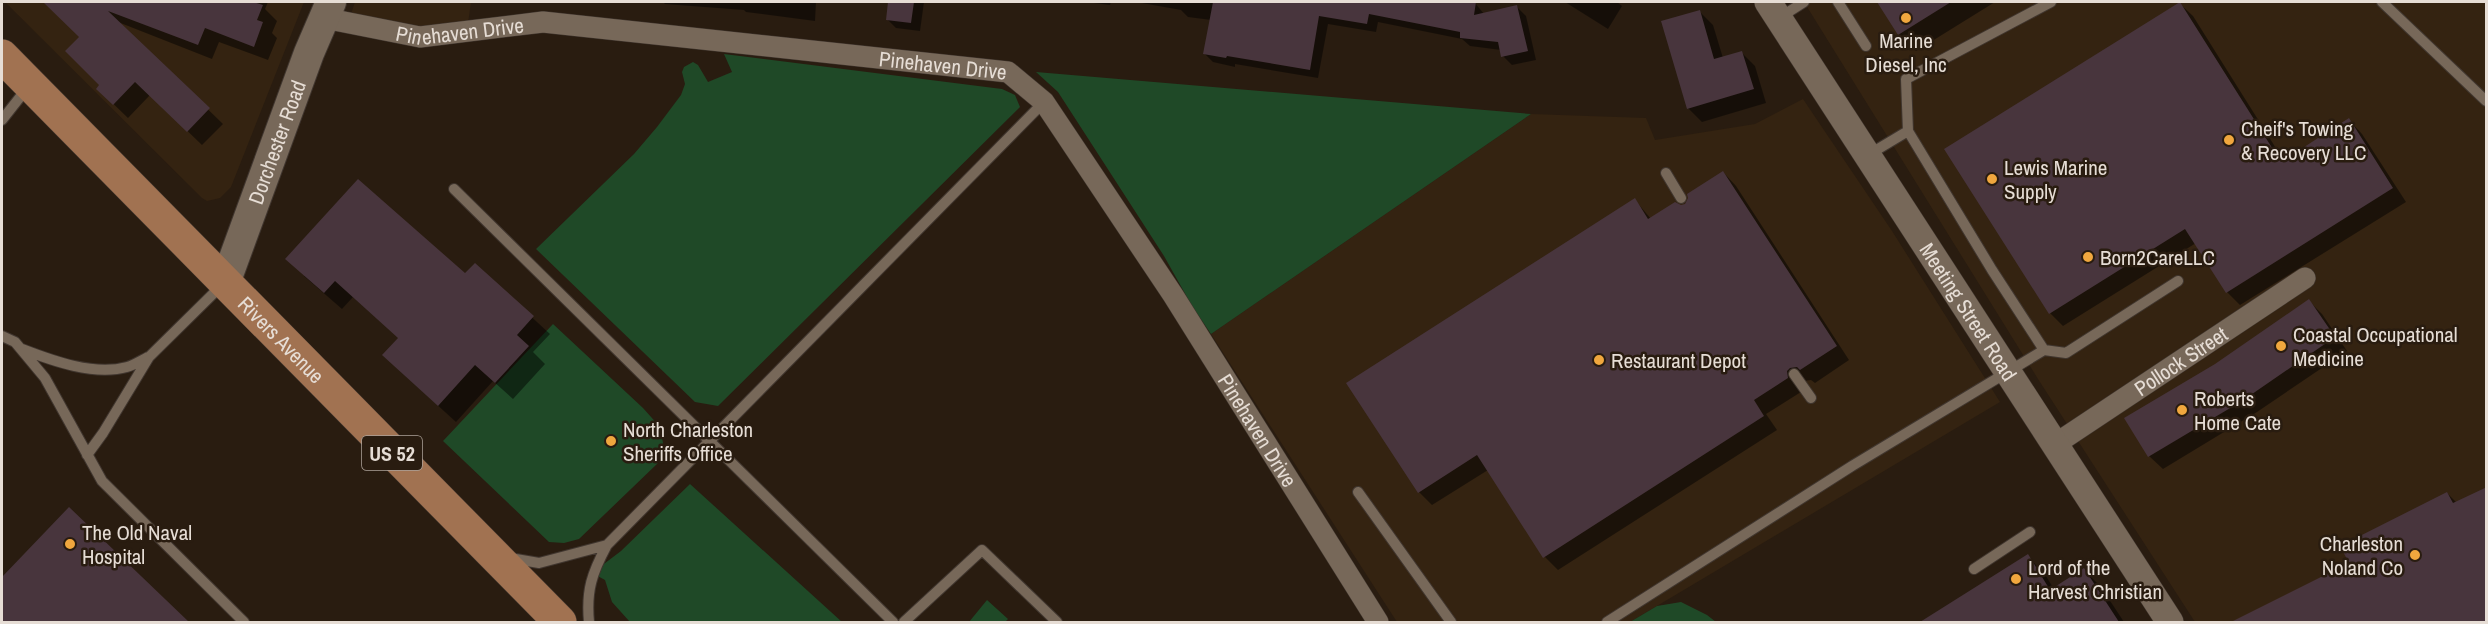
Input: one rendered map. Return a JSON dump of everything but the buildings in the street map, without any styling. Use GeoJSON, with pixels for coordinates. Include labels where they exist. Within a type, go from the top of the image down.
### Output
{"type":"FeatureCollection","features":[{"type":"Feature","properties":{"kind":"main road","name":"Dorchester Road"},"geometry":{"type":"LineString","coordinates":[[225,283],[309,53],[328,10]]}},
{"type":"Feature","properties":{"kind":"main road","name":"Rivers Avenue"},"geometry":{"type":"LineString","coordinates":[[2,56],[560,622]]}},
{"type":"Feature","properties":{"kind":"street","name":"Pinehaven Drive"},"geometry":{"type":"LineString","coordinates":[[328,10],[420,37],[543,22],[1008,72],[1044,102],[1173,295],[1378,622]]}},
{"type":"Feature","properties":{"kind":"street","name":"Meeting Street Road"},"geometry":{"type":"LineString","coordinates":[[1773,10],[2170,622]]}},
{"type":"Feature","properties":{"kind":"street","name":"Pollock Street"},"geometry":{"type":"LineString","coordinates":[[2054,445],[2305,278]]}},
{"type":"Feature","properties":{"kind":"lane"},"geometry":{"type":"LineString","coordinates":[[1773,10],[1804,2]]}},
{"type":"Feature","properties":{"kind":"lane"},"geometry":{"type":"LineString","coordinates":[[1838,2],[1866,46]]}},
{"type":"Feature","properties":{"kind":"lane"},"geometry":{"type":"LineString","coordinates":[[2044,350],[1992,270],[1908,131],[1906,79],[2051,2]]}},
{"type":"Feature","properties":{"kind":"lane"},"geometry":{"type":"LineString","coordinates":[[2382,2],[2487,100]]}},
{"type":"Feature","properties":{"kind":"lane"},"geometry":{"type":"LineString","coordinates":[[2,120],[30,85]]}},
{"type":"Feature","properties":{"kind":"lane"},"geometry":{"type":"LineString","coordinates":[[589,622],[587,601],[592,573],[607,544],[1044,102]]}},
{"type":"Feature","properties":{"kind":"lane"},"geometry":{"type":"LineString","coordinates":[[1868,156],[1908,131]]}},
{"type":"Feature","properties":{"kind":"lane"},"geometry":{"type":"LineString","coordinates":[[1666,173],[1681,198]]}},
{"type":"Feature","properties":{"kind":"lane"},"geometry":{"type":"LineString","coordinates":[[454,189],[893,622]]}},
{"type":"Feature","properties":{"kind":"lane"},"geometry":{"type":"LineString","coordinates":[[1607,622],[1852,466],[2044,350],[2066,353],[2178,281]]}},
{"type":"Feature","properties":{"kind":"lane"},"geometry":{"type":"LineString","coordinates":[[87,455],[103,433],[148,357],[225,283]]}},
{"type":"Feature","properties":{"kind":"lane"},"geometry":{"type":"LineString","coordinates":[[2,336],[15,342],[45,378],[102,481],[244,622]]}},
{"type":"Feature","properties":{"kind":"lane"},"geometry":{"type":"LineString","coordinates":[[20,348],[63,363],[99,369],[127,367],[148,357]]}},
{"type":"Feature","properties":{"kind":"lane"},"geometry":{"type":"LineString","coordinates":[[1794,374],[1811,398]]}},
{"type":"Feature","properties":{"kind":"lane"},"geometry":{"type":"LineString","coordinates":[[1358,492],[1451,622]]}},
{"type":"Feature","properties":{"kind":"lane"},"geometry":{"type":"LineString","coordinates":[[1974,569],[2030,532]]}},
{"type":"Feature","properties":{"kind":"lane"},"geometry":{"type":"LineString","coordinates":[[494,556],[539,563],[607,544]]}},
{"type":"Feature","properties":{"kind":"lane"},"geometry":{"type":"LineString","coordinates":[[904,622],[982,550],[1057,622]]}},
{"type":"Feature","properties":{"kind":"shaded area"},"geometry":{"type":"Polygon","coordinates":[[[5,2],[304,2],[231,187],[220,198],[207,201],[5,2]]]}},
{"type":"Feature","properties":{"kind":"shaded area"},"geometry":{"type":"Polygon","coordinates":[[[355,2],[471,2],[467,31],[348,23],[355,2]]]}},
{"type":"Feature","properties":{"kind":"shaded area"},"geometry":{"type":"Polygon","coordinates":[[[1804,2],[2486,2],[2486,622],[2195,622],[2038,379],[1804,2]]]}},
{"type":"Feature","properties":{"kind":"shaded area"},"geometry":{"type":"Polygon","coordinates":[[[1803,99],[1892,231],[2000,402],[1630,622],[1397,622],[1211,334],[1531,114],[1646,118],[1655,140],[1755,124],[1803,99]]]}},
{"type":"Feature","properties":{"kind":"green space"},"geometry":{"type":"Polygon","coordinates":[[[724,54],[1002,89],[1015,95],[1020,107],[718,406],[695,402],[536,249],[634,154],[657,127],[681,95],[685,84],[682,72],[684,67],[693,62],[698,65],[708,82],[732,72],[724,54]]]}},
{"type":"Feature","properties":{"kind":"green space"},"geometry":{"type":"Polygon","coordinates":[[[1036,72],[1531,114],[1211,334],[1192,306],[1164,256],[1058,92],[1036,72]]]}},
{"type":"Feature","properties":{"kind":"green space"},"geometry":{"type":"Polygon","coordinates":[[[553,324],[643,408],[660,427],[663,443],[658,463],[579,539],[564,543],[549,542],[443,441],[553,324]]]}},
{"type":"Feature","properties":{"kind":"green space"},"geometry":{"type":"Polygon","coordinates":[[[690,484],[842,622],[630,622],[612,602],[605,580],[592,573],[621,551],[690,484]]]}},
{"type":"Feature","properties":{"kind":"green space"},"geometry":{"type":"Polygon","coordinates":[[[987,600],[1008,619],[1005,622],[969,622],[987,600]]]}},
{"type":"Feature","properties":{"kind":"green space"},"geometry":{"type":"Polygon","coordinates":[[[1681,602],[1716,622],[1630,622],[1657,606],[1681,602]]]}},
{"type":"Feature","properties":{"kind":"place","name":"Marine Diesel, Inc"},"geometry":{"type":"Point","coordinates":[1906,18]}},
{"type":"Feature","properties":{"kind":"place","name":"Cheif's Towing & Recovery LLC"},"geometry":{"type":"Point","coordinates":[2229,140]}},
{"type":"Feature","properties":{"kind":"place","name":"Lewis Marine Supply"},"geometry":{"type":"Point","coordinates":[1992,179]}},
{"type":"Feature","properties":{"kind":"place","name":"Born2CareLLC"},"geometry":{"type":"Point","coordinates":[2088,257]}},
{"type":"Feature","properties":{"kind":"place","name":"Coastal Occupational Medicine"},"geometry":{"type":"Point","coordinates":[2281,346]}},
{"type":"Feature","properties":{"kind":"place","name":"Restaurant Depot"},"geometry":{"type":"Point","coordinates":[1599,360]}},
{"type":"Feature","properties":{"kind":"place","name":"Roberts Home Cate"},"geometry":{"type":"Point","coordinates":[2182,410]}},
{"type":"Feature","properties":{"kind":"place","name":"North Charleston Sheriffs Office"},"geometry":{"type":"Point","coordinates":[611,441]}},
{"type":"Feature","properties":{"kind":"place","name":"The Old Naval Hospital"},"geometry":{"type":"Point","coordinates":[70,544]}},
{"type":"Feature","properties":{"kind":"place","name":"Charleston Noland Co"},"geometry":{"type":"Point","coordinates":[2415,555]}},
{"type":"Feature","properties":{"kind":"place","name":"Lord of the Harvest Christian"},"geometry":{"type":"Point","coordinates":[2016,579]}}]}
